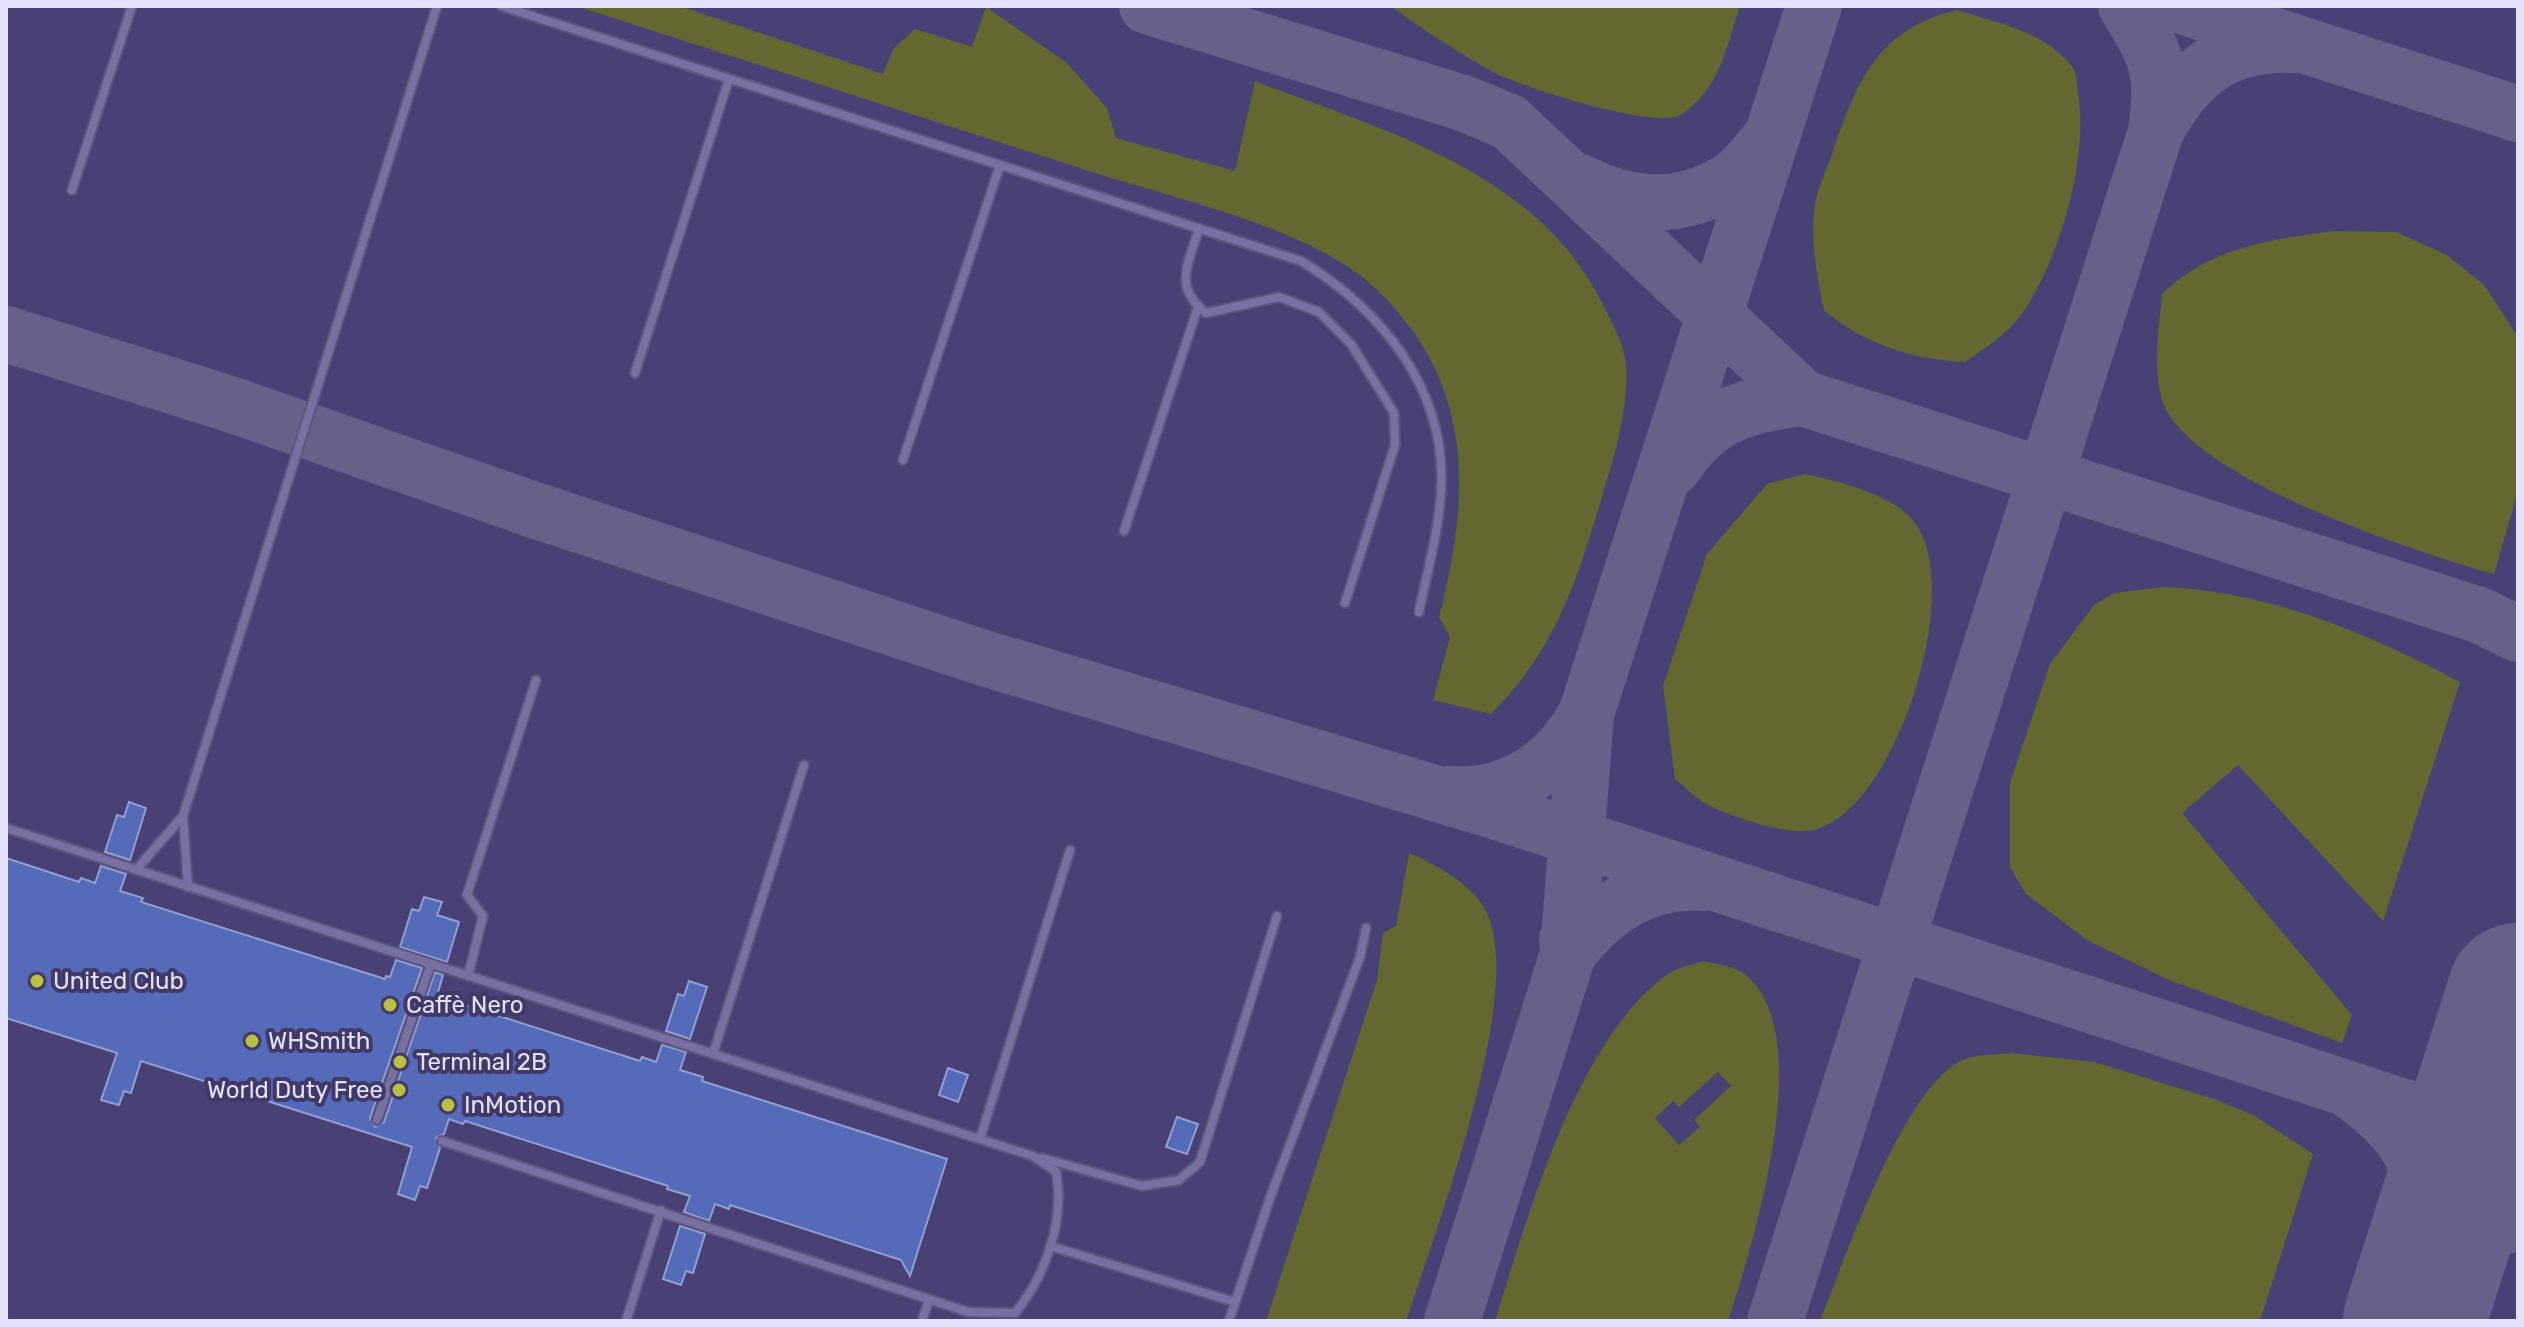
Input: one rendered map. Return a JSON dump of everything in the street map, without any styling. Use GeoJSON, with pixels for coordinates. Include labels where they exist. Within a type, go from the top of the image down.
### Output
{"type":"FeatureCollection","features":[{"type":"Feature","properties":{"kind":"lane"},"geometry":{"type":"LineString","coordinates":[[72,190],[132,6]]}},
{"type":"Feature","properties":{"kind":"lane"},"geometry":{"type":"LineString","coordinates":[[188,887],[183,816],[437,6]]}},
{"type":"Feature","properties":{"kind":"lane"},"geometry":{"type":"LineString","coordinates":[[501,6],[1301,261],[1341,285],[1391,336],[1410,365],[1435,426],[1441,457],[1437,525],[1419,612]]}},
{"type":"Feature","properties":{"kind":"lane"},"geometry":{"type":"LineString","coordinates":[[635,373],[729,79]]}},
{"type":"Feature","properties":{"kind":"lane"},"geometry":{"type":"LineString","coordinates":[[903,460],[1000,165]]}},
{"type":"Feature","properties":{"kind":"lane"},"geometry":{"type":"LineString","coordinates":[[1199,228],[1184,281],[1190,301],[1206,313],[1279,297],[1319,312],[1351,344],[1394,413],[1395,445],[1345,603]]}},
{"type":"Feature","properties":{"kind":"lane"},"geometry":{"type":"LineString","coordinates":[[1124,531],[1198,307]]}},
{"type":"Feature","properties":{"kind":"lane"},"geometry":{"type":"LineString","coordinates":[[468,976],[483,916],[467,895],[536,680]]}},
{"type":"Feature","properties":{"kind":"lane"},"geometry":{"type":"LineString","coordinates":[[713,1054],[804,765]]}},
{"type":"Feature","properties":{"kind":"lane"},"geometry":{"type":"LineString","coordinates":[[136,870],[183,816]]}},
{"type":"Feature","properties":{"kind":"lane"},"geometry":{"type":"LineString","coordinates":[[6,828],[1033,1156],[1142,1186],[1179,1180],[1200,1162],[1277,916]]}},
{"type":"Feature","properties":{"kind":"lane"},"geometry":{"type":"LineString","coordinates":[[980,1139],[1070,850]]}},
{"type":"Feature","properties":{"kind":"lane"},"geometry":{"type":"LineString","coordinates":[[1229,1321],[1360,957],[1366,928]]}},
{"type":"Feature","properties":{"kind":"lane"},"geometry":{"type":"LineString","coordinates":[[377,1120],[431,964]]}},
{"type":"Feature","properties":{"kind":"lane"},"geometry":{"type":"LineString","coordinates":[[442,1141],[968,1312],[1015,1313],[1038,1285],[1061,1199],[1056,1172],[1033,1156]]}},
{"type":"Feature","properties":{"kind":"lane"},"geometry":{"type":"LineString","coordinates":[[626,1321],[661,1210]]}},
{"type":"Feature","properties":{"kind":"lane"},"geometry":{"type":"LineString","coordinates":[[1050,1246],[1235,1302]]}},
{"type":"Feature","properties":{"kind":"lane"},"geometry":{"type":"LineString","coordinates":[[922,1321],[929,1299]]}},
{"type":"Feature","properties":{"kind":"shaded area"},"geometry":{"type":"Polygon","coordinates":[[[6,6],[2518,6],[2518,1321],[6,1321],[6,6]]]}},
{"type":"Feature","properties":{"kind":"green space"},"geometry":{"type":"Polygon","coordinates":[[[576,6],[679,6],[883,74],[893,49],[915,29],[972,47],[986,7],[1067,63],[1107,108],[1116,138],[1235,171],[1255,81],[1406,139],[1455,162],[1500,190],[1541,222],[1577,262],[1615,329],[1626,365],[1625,402],[1618,438],[1590,537],[1559,618],[1531,667],[1491,714],[1433,700],[1450,637],[1439,617],[1457,526],[1459,483],[1456,441],[1447,400],[1431,361],[1407,323],[1374,287],[1347,266],[1278,231],[1239,217],[576,6]]]}},
{"type":"Feature","properties":{"kind":"green space"},"geometry":{"type":"Polygon","coordinates":[[[1391,6],[1740,6],[1726,52],[1713,81],[1693,105],[1680,115],[1666,118],[1644,117],[1588,105],[1508,79],[1454,49],[1391,6]]]}},
{"type":"Feature","properties":{"kind":"green space"},"geometry":{"type":"Polygon","coordinates":[[[1957,10],[2033,36],[2059,53],[2074,71],[2080,120],[2075,178],[2068,209],[2035,293],[2015,322],[1965,362],[1927,358],[1890,348],[1855,332],[1824,310],[1813,236],[1819,190],[1861,82],[1889,45],[1907,31],[1957,10]]]}},
{"type":"Feature","properties":{"kind":"green space"},"geometry":{"type":"Polygon","coordinates":[[[2333,231],[2396,232],[2447,255],[2484,285],[2518,337],[2518,491],[2494,574],[2361,530],[2256,483],[2211,455],[2178,427],[2161,397],[2157,359],[2162,294],[2200,266],[2242,248],[2333,231]]]}},
{"type":"Feature","properties":{"kind":"green space"},"geometry":{"type":"Polygon","coordinates":[[[1805,474],[1864,490],[1905,513],[1915,523],[1928,554],[1932,596],[1927,644],[1914,694],[1895,742],[1871,783],[1843,814],[1813,830],[1803,831],[1760,824],[1718,810],[1699,800],[1675,779],[1663,686],[1707,554],[1767,484],[1805,474]]]}},
{"type":"Feature","properties":{"kind":"green space"},"geometry":{"type":"Polygon","coordinates":[[[2165,587],[2242,597],[2280,606],[2390,647],[2460,682],[2383,921],[2238,765],[2182,813],[2352,1015],[2342,1043],[2169,980],[2087,940],[2026,894],[2010,867],[2010,783],[2050,664],[2094,605],[2114,593],[2165,587]]]}},
{"type":"Feature","properties":{"kind":"green space"},"geometry":{"type":"Polygon","coordinates":[[[1409,853],[1441,869],[1472,892],[1486,911],[1495,948],[1495,997],[1486,1053],[1454,1175],[1406,1321],[1266,1321],[1377,980],[1383,933],[1396,926],[1409,853]]]}},
{"type":"Feature","properties":{"kind":"green space"},"geometry":{"type":"Polygon","coordinates":[[[1704,961],[1745,974],[1767,1003],[1777,1043],[1779,1090],[1774,1141],[1752,1243],[1728,1321],[1495,1321],[1540,1184],[1580,1087],[1605,1044],[1633,1006],[1665,976],[1704,961]],[[1718,1072],[1679,1107],[1673,1101],[1655,1118],[1679,1145],[1700,1127],[1694,1120],[1731,1086],[1718,1072]]]}},
{"type":"Feature","properties":{"kind":"green space"},"geometry":{"type":"Polygon","coordinates":[[[2011,1053],[2094,1062],[2217,1100],[2253,1115],[2313,1154],[2260,1321],[1820,1321],[1880,1174],[1922,1099],[1945,1072],[1968,1058],[2011,1053]]]}},
{"type":"Feature","properties":{"kind":"building"},"geometry":{"type":"Polygon","coordinates":[[[129,802],[146,808],[130,860],[105,852],[117,815],[124,817],[129,802]]]}},
{"type":"Feature","properties":{"kind":"building","name":"Terminal 2B"},"geometry":{"type":"Polygon","coordinates":[[[6,858],[79,882],[81,878],[95,883],[101,866],[126,874],[120,891],[143,898],[141,902],[385,979],[386,976],[390,977],[396,960],[422,968],[370,1118],[375,1127],[384,1122],[435,972],[443,975],[437,996],[640,1061],[642,1057],[656,1062],[662,1045],[686,1052],[680,1070],[703,1077],[702,1081],[947,1159],[910,1276],[901,1260],[730,1205],[729,1209],[715,1204],[709,1221],[684,1212],[690,1196],[667,1189],[668,1186],[465,1121],[463,1124],[449,1119],[444,1134],[436,1138],[440,1148],[427,1188],[420,1186],[415,1200],[398,1194],[412,1147],[141,1061],[131,1093],[124,1091],[119,1105],[101,1100],[117,1053],[6,1018],[6,858]]]}},
{"type":"Feature","properties":{"kind":"building"},"geometry":{"type":"Polygon","coordinates":[[[424,897],[442,902],[437,915],[459,922],[447,962],[400,947],[412,909],[419,911],[424,897]]]}},
{"type":"Feature","properties":{"kind":"building"},"geometry":{"type":"Polygon","coordinates":[[[689,981],[707,987],[690,1039],[666,1031],[678,994],[684,996],[689,981]]]}},
{"type":"Feature","properties":{"kind":"building"},"geometry":{"type":"Polygon","coordinates":[[[948,1068],[968,1075],[958,1102],[939,1095],[948,1068]]]}},
{"type":"Feature","properties":{"kind":"building"},"geometry":{"type":"Polygon","coordinates":[[[1177,1117],[1198,1124],[1187,1154],[1166,1147],[1177,1117]]]}},
{"type":"Feature","properties":{"kind":"building"},"geometry":{"type":"Polygon","coordinates":[[[680,1226],[705,1234],[693,1273],[686,1271],[681,1285],[663,1279],[680,1226]]]}},
{"type":"Feature","properties":{"kind":"taxiway"},"geometry":{"type":"LineString","coordinates":[[1147,6],[1463,103],[1509,122],[1803,398],[2479,615],[2518,634]]}},
{"type":"Feature","properties":{"kind":"taxiway"},"geometry":{"type":"LineString","coordinates":[[1452,1321],[1568,954],[1586,714],[1814,6]]}},
{"type":"Feature","properties":{"kind":"taxiway"},"geometry":{"type":"LineString","coordinates":[[1775,1321],[2156,131],[2159,111],[2156,65],[2145,38],[2126,6]]}},
{"type":"Feature","properties":{"kind":"taxiway"},"geometry":{"type":"LineString","coordinates":[[2182,6],[2518,114]]}},
{"type":"Feature","properties":{"kind":"taxiway"},"geometry":{"type":"LineString","coordinates":[[2156,131],[2181,93],[2211,65],[2248,49],[2294,45]]}},
{"type":"Feature","properties":{"kind":"taxiway"},"geometry":{"type":"LineString","coordinates":[[1580,182],[1599,191],[1637,201],[1675,201],[1694,197],[1732,179],[1770,138]]}},
{"type":"Feature","properties":{"kind":"taxiway"},"geometry":{"type":"LineString","coordinates":[[6,334],[233,405],[531,509],[984,658],[1491,810],[2518,1144]]}},
{"type":"Feature","properties":{"kind":"taxiway"},"geometry":{"type":"LineString","coordinates":[[1672,469],[1699,436],[1728,416],[1761,405],[1803,398]]}},
{"type":"Feature","properties":{"kind":"taxiway"},"geometry":{"type":"LineString","coordinates":[[1450,794],[1493,790],[1530,775],[1561,749],[1586,714],[1585,718]]}},
{"type":"Feature","properties":{"kind":"taxiway"},"geometry":{"type":"LineString","coordinates":[[1567,939],[1568,954],[1595,923],[1627,900],[1663,886],[1704,883]]}},
{"type":"Feature","properties":{"kind":"taxiway"},"geometry":{"type":"LineString","coordinates":[[2354,1094],[2395,1131],[2420,1172],[2430,1219],[2429,1274]]}},
{"type":"Feature","properties":{"kind":"taxiway"},"geometry":{"type":"LineString","coordinates":[[2415,1316],[2431,1283],[2454,1255],[2483,1235],[2518,1223]]}},
{"type":"Feature","properties":{"kind":"runway"},"geometry":{"type":"LineString","coordinates":[[2414,1321],[2518,994]]}},
{"type":"Feature","properties":{"kind":"place","name":"United Club"},"geometry":{"type":"Point","coordinates":[37,981]}},
{"type":"Feature","properties":{"kind":"place","name":"Caffè Nero"},"geometry":{"type":"Point","coordinates":[390,1005]}},
{"type":"Feature","properties":{"kind":"place","name":"WHSmith"},"geometry":{"type":"Point","coordinates":[252,1041]}},
{"type":"Feature","properties":{"kind":"place","name":"Terminal 2B"},"geometry":{"type":"Point","coordinates":[400,1062]}},
{"type":"Feature","properties":{"kind":"place","name":"World Duty Free"},"geometry":{"type":"Point","coordinates":[399,1090]}},
{"type":"Feature","properties":{"kind":"place","name":"InMotion"},"geometry":{"type":"Point","coordinates":[448,1105]}}]}
